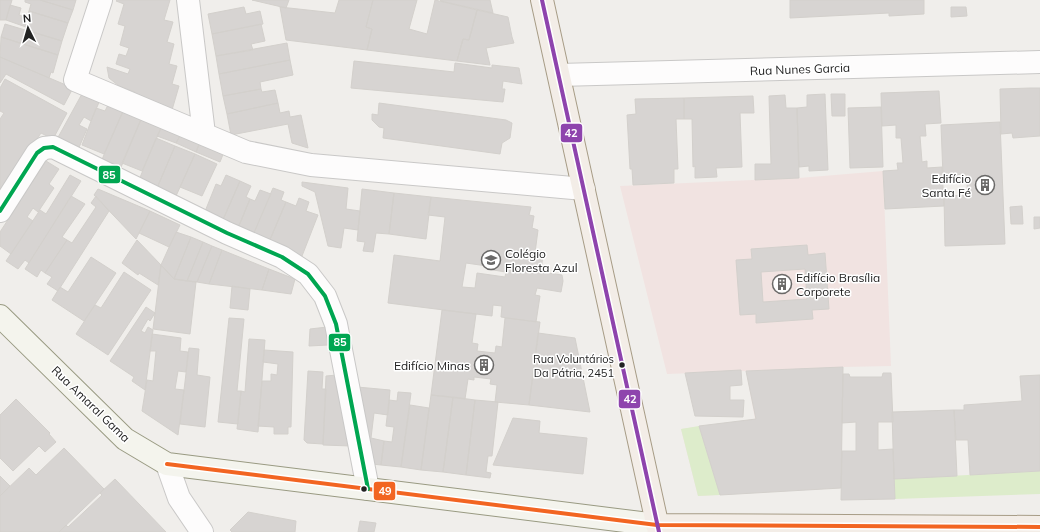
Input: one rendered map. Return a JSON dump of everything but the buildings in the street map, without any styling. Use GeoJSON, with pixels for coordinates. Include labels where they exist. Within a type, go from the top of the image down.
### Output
{"type":"FeatureCollection","features":[{"type":"Feature","properties":{"kind":"main road"},"geometry":{"type":"LineString","coordinates":[[542,0],[658,529]]}},
{"type":"Feature","properties":{"kind":"main road","name":"Rua Amaral Gama"},"geometry":{"type":"LineString","coordinates":[[0,316],[125,439],[167,464]]}},
{"type":"Feature","properties":{"kind":"main road"},"geometry":{"type":"LineString","coordinates":[[167,464],[368,489],[658,529],[1040,528]]}},
{"type":"Feature","properties":{"kind":"main road"},"geometry":{"type":"LineString","coordinates":[[1037,532],[1040,528]]}},
{"type":"Feature","properties":{"kind":"street"},"geometry":{"type":"LineString","coordinates":[[102,0],[75,80],[246,152],[311,165],[584,189]]}},
{"type":"Feature","properties":{"kind":"street"},"geometry":{"type":"LineString","coordinates":[[188,0],[204,134]]}},
{"type":"Feature","properties":{"kind":"street","name":"Rua Nunes Garcia"},"geometry":{"type":"LineString","coordinates":[[559,75],[1040,62]]}},
{"type":"Feature","properties":{"kind":"street"},"geometry":{"type":"LineString","coordinates":[[0,211],[37,153],[44,148],[52,147],[228,233],[282,257],[308,274],[325,296],[336,324],[368,489]]}},
{"type":"Feature","properties":{"kind":"street"},"geometry":{"type":"LineString","coordinates":[[167,464],[179,498],[202,532]]}},
{"type":"Feature","properties":{"kind":"shaded area"},"geometry":{"type":"Polygon","coordinates":[[[883,171],[891,366],[843,367],[841,488],[698,496],[681,429],[755,419],[746,371],[667,374],[620,186],[799,178],[883,171]]]}},
{"type":"Feature","properties":{"kind":"green space"},"geometry":{"type":"Polygon","coordinates":[[[699,426],[720,495],[698,496],[681,429],[699,426]]]}},
{"type":"Feature","properties":{"kind":"green space"},"geometry":{"type":"Polygon","coordinates":[[[1040,471],[1040,494],[895,499],[894,479],[1040,471]]]}},
{"type":"Feature","properties":{"kind":"transit line","name":"42"},"geometry":{"type":"LineString","coordinates":[[542,0],[659,532]]}},
{"type":"Feature","properties":{"kind":"transit line","name":"85"},"geometry":{"type":"LineString","coordinates":[[0,211],[37,153],[44,148],[53,147],[227,233],[282,257],[308,274],[325,296],[336,324],[368,489]]}},
{"type":"Feature","properties":{"kind":"transit line","name":"49"},"geometry":{"type":"LineString","coordinates":[[167,464],[657,525],[1040,527]]}},
{"type":"Feature","properties":{"kind":"place","name":"Edifício Santa Fé"},"geometry":{"type":"Point","coordinates":[985,185]}},
{"type":"Feature","properties":{"kind":"place","name":"Colégio Floresta Azul"},"geometry":{"type":"Point","coordinates":[491,260]}},
{"type":"Feature","properties":{"kind":"place","name":"Edifício Brasília Corporete"},"geometry":{"type":"Point","coordinates":[782,284]}},
{"type":"Feature","properties":{"kind":"place","name":"Edifício Minas"},"geometry":{"type":"Point","coordinates":[484,365]}},
{"type":"Feature","properties":{"kind":"place","name":"Rua Voluntários Da Pátria, 2451"},"geometry":{"type":"Point","coordinates":[622,365]}}]}
